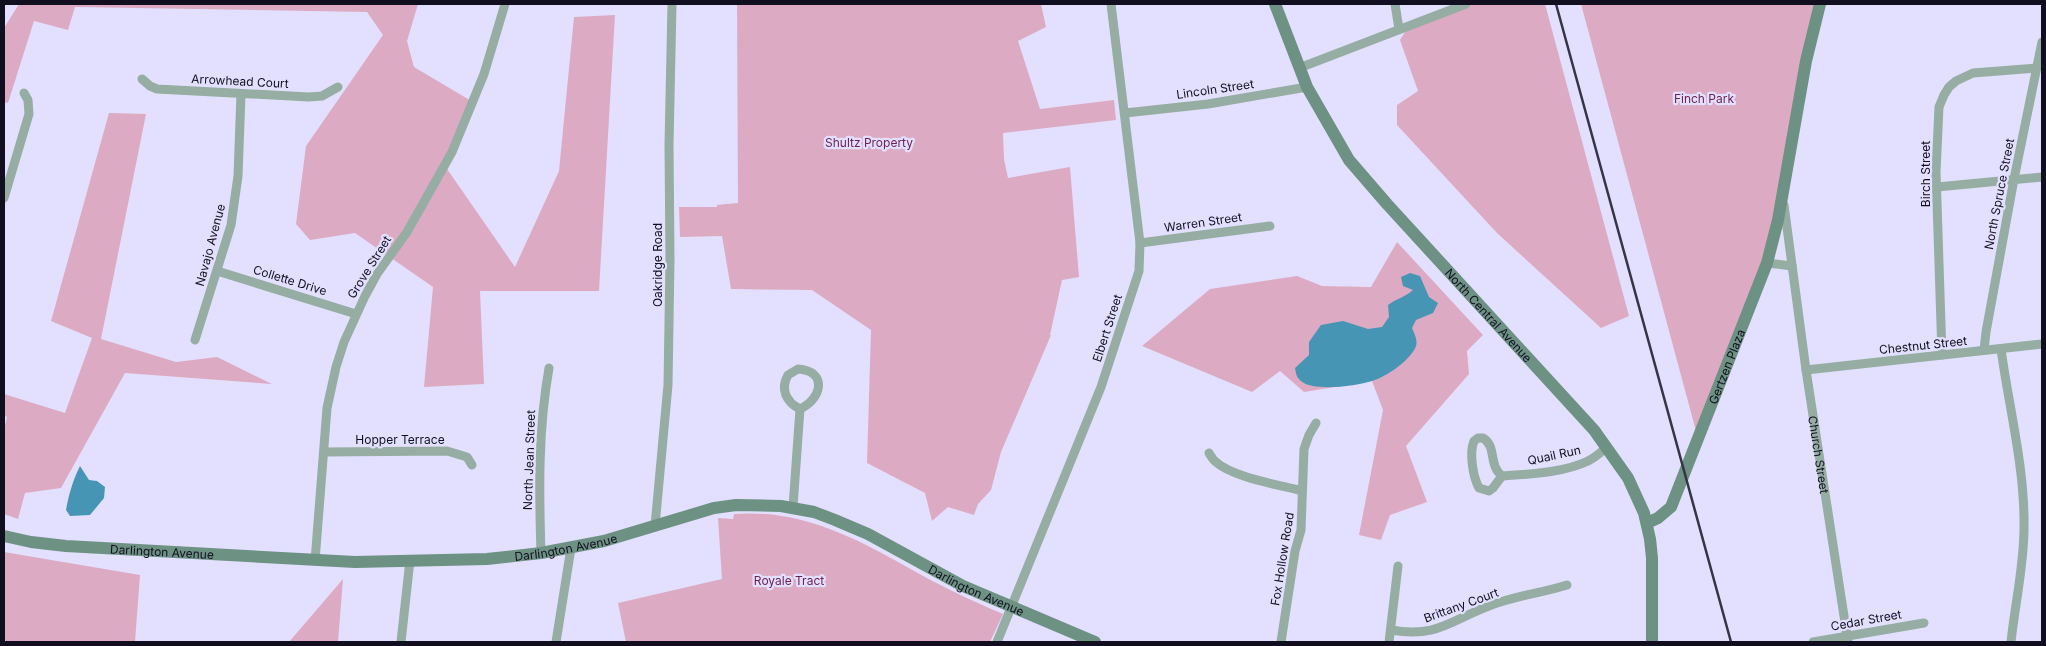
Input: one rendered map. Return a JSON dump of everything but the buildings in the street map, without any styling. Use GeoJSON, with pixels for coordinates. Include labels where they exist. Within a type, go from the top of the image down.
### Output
{"type":"FeatureCollection","features":[{"type":"Feature","properties":{"kind":"main road","name":"North Central Avenue"},"geometry":{"type":"LineString","coordinates":[[1274,4],[1307,87],[1340,146],[1365,180],[1594,430],[1628,478],[1647,523],[1652,558],[1652,642]]}},
{"type":"Feature","properties":{"kind":"main road","name":"Church Street"},"geometry":{"type":"LineString","coordinates":[[1782,194],[1806,61],[1820,4]]}},
{"type":"Feature","properties":{"kind":"main road","name":"Gertzen Plaza"},"geometry":{"type":"LineString","coordinates":[[1647,523],[1658,518],[1671,507],[1767,263],[1782,194]]}},
{"type":"Feature","properties":{"kind":"main road","name":"Darlington Avenue"},"geometry":{"type":"LineString","coordinates":[[4,536],[31,542],[66,546],[315,561],[487,559],[541,553],[604,541],[692,513],[736,504],[793,507],[835,520],[868,534],[937,572],[1010,607],[1095,642]]}},
{"type":"Feature","properties":{"kind":"street","name":"Grove Street"},"geometry":{"type":"LineString","coordinates":[[315,561],[330,391],[341,350],[356,314],[377,274],[416,217],[452,152],[484,74],[504,4]]}},
{"type":"Feature","properties":{"kind":"street","name":"Oakridge Road"},"geometry":{"type":"LineString","coordinates":[[655,526],[668,385],[669,145],[672,4]]}},
{"type":"Feature","properties":{"kind":"street","name":"Elbert Street"},"geometry":{"type":"LineString","coordinates":[[997,642],[1101,386],[1139,271],[1140,243],[1111,4]]}},
{"type":"Feature","properties":{"kind":"street"},"geometry":{"type":"LineString","coordinates":[[1395,4],[1399,29]]}},
{"type":"Feature","properties":{"kind":"street"},"geometry":{"type":"LineString","coordinates":[[1299,68],[1466,4]]}},
{"type":"Feature","properties":{"kind":"street","name":"North Spruce Street"},"geometry":{"type":"LineString","coordinates":[[1984,350],[2014,179],[2042,42]]}},
{"type":"Feature","properties":{"kind":"street","name":"Birch Street"},"geometry":{"type":"LineString","coordinates":[[1942,355],[1937,186],[1939,107],[1949,87],[1964,76],[1973,73],[2037,68]]}},
{"type":"Feature","properties":{"kind":"street","name":"Arrowhead Court"},"geometry":{"type":"LineString","coordinates":[[142,79],[157,89],[313,97],[331,92],[338,87]]}},
{"type":"Feature","properties":{"kind":"street","name":"Lincoln Street"},"geometry":{"type":"LineString","coordinates":[[1125,113],[1208,104],[1307,87]]}},
{"type":"Feature","properties":{"kind":"street"},"geometry":{"type":"LineString","coordinates":[[4,198],[29,114],[28,100],[24,93]]}},
{"type":"Feature","properties":{"kind":"street","name":"Navajo Avenue"},"geometry":{"type":"LineString","coordinates":[[195,340],[227,241],[235,201],[241,94]]}},
{"type":"Feature","properties":{"kind":"street"},"geometry":{"type":"LineString","coordinates":[[1937,186],[2042,177]]}},
{"type":"Feature","properties":{"kind":"street","name":"Church Street"},"geometry":{"type":"LineString","coordinates":[[1782,194],[1806,370],[1848,639]]}},
{"type":"Feature","properties":{"kind":"street","name":"Warren Street"},"geometry":{"type":"LineString","coordinates":[[1140,243],[1270,226]]}},
{"type":"Feature","properties":{"kind":"street"},"geometry":{"type":"LineString","coordinates":[[1767,263],[1792,266]]}},
{"type":"Feature","properties":{"kind":"street","name":"Collette Drive"},"geometry":{"type":"LineString","coordinates":[[217,271],[356,314]]}},
{"type":"Feature","properties":{"kind":"street","name":"Chestnut Street"},"geometry":{"type":"LineString","coordinates":[[1806,370],[2042,344]]}},
{"type":"Feature","properties":{"kind":"street"},"geometry":{"type":"LineString","coordinates":[[2001,349],[2024,507],[2022,553],[2011,642]]}},
{"type":"Feature","properties":{"kind":"street","name":"North Jean Street"},"geometry":{"type":"LineString","coordinates":[[541,553],[540,446],[549,368]]}},
{"type":"Feature","properties":{"kind":"street"},"geometry":{"type":"LineString","coordinates":[[798,369],[811,372],[818,381],[816,395],[812,401],[800,409],[789,401],[784,388],[788,375],[798,369]]}},
{"type":"Feature","properties":{"kind":"street"},"geometry":{"type":"LineString","coordinates":[[793,507],[800,409]]}},
{"type":"Feature","properties":{"kind":"street","name":"Fox Hollow Road"},"geometry":{"type":"LineString","coordinates":[[1281,642],[1295,551],[1301,530],[1304,449],[1316,423]]}},
{"type":"Feature","properties":{"kind":"street"},"geometry":{"type":"LineString","coordinates":[[1483,438],[1488,441],[1495,468],[1502,476],[1489,491],[1480,488],[1476,481],[1472,450],[1474,440],[1483,438]]}},
{"type":"Feature","properties":{"kind":"street","name":"Quail Run"},"geometry":{"type":"LineString","coordinates":[[1502,476],[1576,466],[1590,460],[1607,447]]}},
{"type":"Feature","properties":{"kind":"street","name":"Hopper Terrace"},"geometry":{"type":"LineString","coordinates":[[324,452],[447,451],[467,457],[472,465]]}},
{"type":"Feature","properties":{"kind":"street"},"geometry":{"type":"LineString","coordinates":[[1209,453],[1215,462],[1227,469],[1302,491]]}},
{"type":"Feature","properties":{"kind":"street"},"geometry":{"type":"LineString","coordinates":[[556,642],[571,548]]}},
{"type":"Feature","properties":{"kind":"street"},"geometry":{"type":"LineString","coordinates":[[401,642],[410,560]]}},
{"type":"Feature","properties":{"kind":"street"},"geometry":{"type":"LineString","coordinates":[[1389,642],[1398,566]]}},
{"type":"Feature","properties":{"kind":"street","name":"Brittany Court"},"geometry":{"type":"LineString","coordinates":[[1391,630],[1418,633],[1434,630],[1491,605],[1546,592],[1567,584]]}},
{"type":"Feature","properties":{"kind":"street","name":"Cedar Street"},"geometry":{"type":"LineString","coordinates":[[1812,642],[1848,639],[1924,623]]}},
{"type":"Feature","properties":{"kind":"green space"},"geometry":{"type":"Polygon","coordinates":[[[19,4],[418,4],[407,41],[414,67],[473,102],[445,166],[515,267],[559,171],[574,17],[615,15],[599,291],[480,291],[484,384],[424,387],[433,287],[355,233],[310,240],[296,224],[306,146],[383,35],[367,12],[75,7],[68,30],[34,21],[8,103],[4,102],[4,28],[19,4]]]}},
{"type":"Feature","properties":{"kind":"green space","name":"Shultz Property"},"geometry":{"type":"Polygon","coordinates":[[[737,4],[1041,4],[1046,27],[1018,41],[1040,109],[1114,100],[1116,120],[1003,133],[1004,159],[1008,178],[1070,167],[1079,277],[1062,280],[1051,335],[1001,452],[991,490],[978,504],[974,515],[948,507],[932,521],[925,493],[867,463],[871,330],[812,290],[731,289],[722,236],[680,237],[679,207],[717,207],[717,205],[738,203],[737,4]]]}},
{"type":"Feature","properties":{"kind":"green space"},"geometry":{"type":"Polygon","coordinates":[[[1459,4],[1545,4],[1629,316],[1601,328],[1497,233],[1397,125],[1397,105],[1418,91],[1400,40],[1411,22],[1459,4]]]}},
{"type":"Feature","properties":{"kind":"green space","name":"Finch Park"},"geometry":{"type":"Polygon","coordinates":[[[1581,4],[1818,4],[1767,265],[1700,446],[1581,4]]]}},
{"type":"Feature","properties":{"kind":"green space"},"geometry":{"type":"Polygon","coordinates":[[[109,113],[146,114],[101,339],[176,362],[217,357],[272,384],[125,373],[61,488],[25,493],[18,519],[4,514],[4,430],[7,417],[4,415],[4,394],[65,413],[92,338],[51,321],[109,113]]]}},
{"type":"Feature","properties":{"kind":"green space"},"geometry":{"type":"Polygon","coordinates":[[[1397,242],[1483,335],[1467,351],[1469,374],[1406,446],[1427,502],[1390,515],[1381,540],[1359,535],[1383,410],[1372,381],[1304,392],[1280,371],[1252,392],[1142,346],[1210,289],[1297,276],[1322,286],[1371,287],[1397,242]]]}},
{"type":"Feature","properties":{"kind":"green space","name":"Royale Tract"},"geometry":{"type":"Polygon","coordinates":[[[734,514],[781,516],[803,520],[824,527],[866,545],[942,586],[1003,614],[990,642],[626,642],[618,603],[722,579],[718,518],[733,519],[734,514]]]}},
{"type":"Feature","properties":{"kind":"green space"},"geometry":{"type":"Polygon","coordinates":[[[4,552],[140,575],[135,642],[4,642],[4,552]]]}},
{"type":"Feature","properties":{"kind":"green space"},"geometry":{"type":"Polygon","coordinates":[[[343,579],[338,642],[289,642],[343,579]]]}},
{"type":"Feature","properties":{"kind":"water"},"geometry":{"type":"Polygon","coordinates":[[[1410,273],[1420,276],[1429,297],[1438,303],[1433,313],[1416,320],[1412,328],[1416,339],[1416,346],[1404,362],[1378,379],[1356,385],[1315,386],[1299,379],[1295,368],[1309,355],[1309,342],[1321,325],[1343,321],[1368,329],[1382,327],[1389,317],[1388,305],[1413,290],[1403,286],[1401,277],[1410,273]]]}},
{"type":"Feature","properties":{"kind":"water"},"geometry":{"type":"Polygon","coordinates":[[[80,466],[89,480],[97,481],[105,487],[104,498],[90,515],[70,516],[66,510],[67,504],[80,466]]]}},
{"type":"Feature","properties":{"kind":"railway"},"geometry":{"type":"LineString","coordinates":[[1556,4],[1731,642]]}}]}
